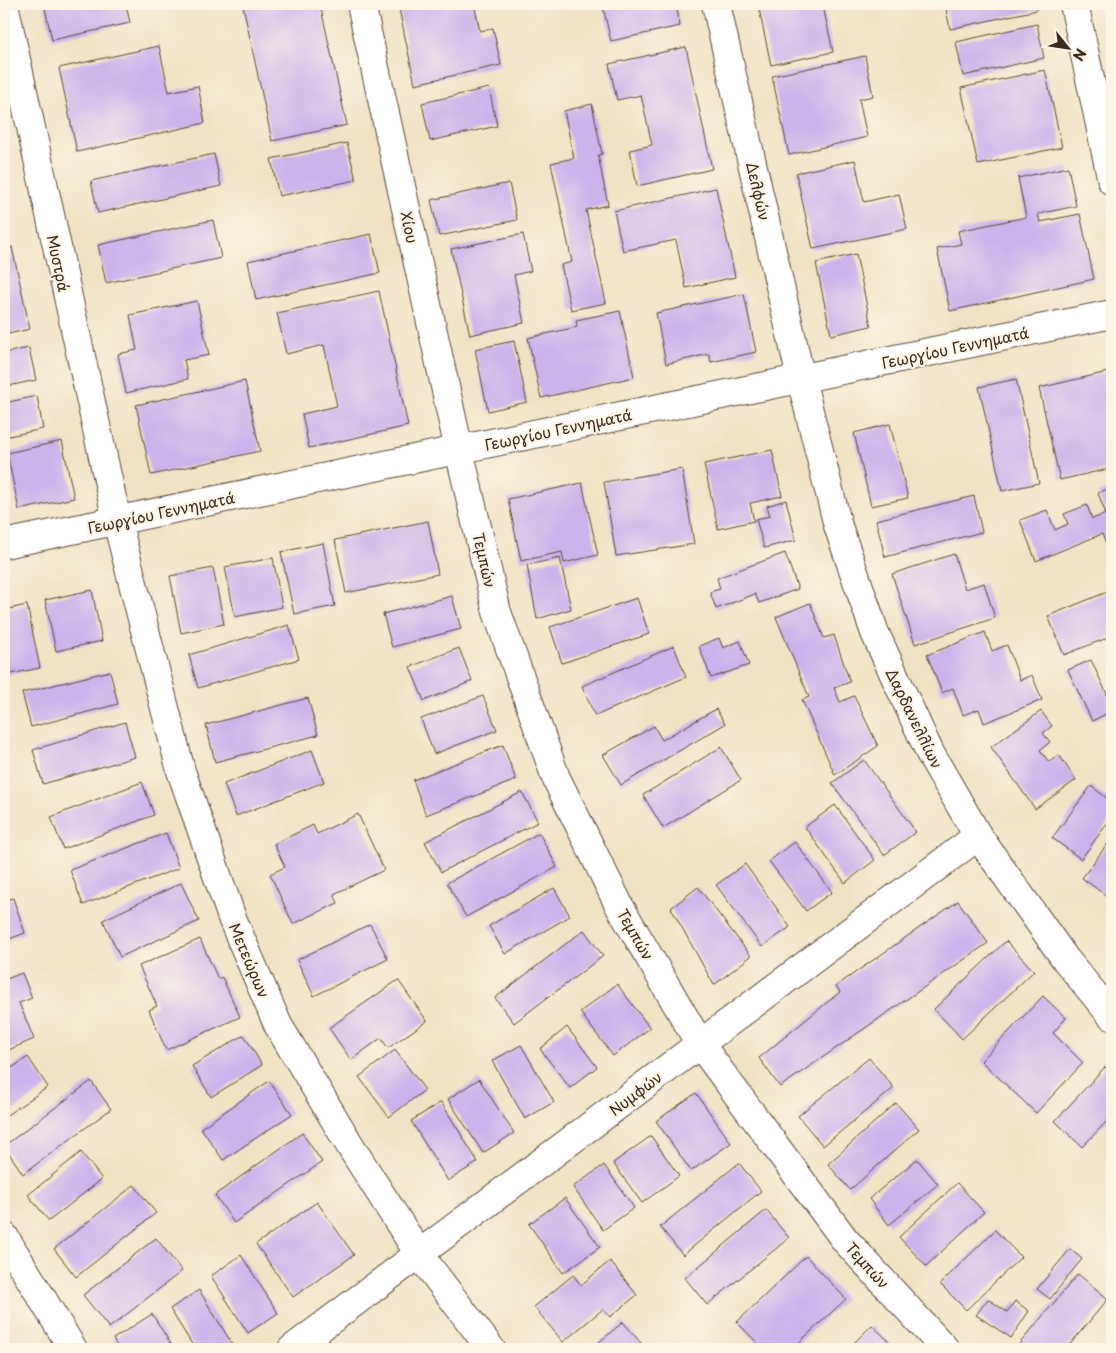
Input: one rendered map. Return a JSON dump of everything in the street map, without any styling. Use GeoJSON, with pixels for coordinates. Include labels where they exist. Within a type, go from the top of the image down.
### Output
{"type":"FeatureCollection","features":[{"type":"Feature","properties":{"kind":"street","name":"Μυστρά"},"geometry":{"type":"LineString","coordinates":[[4,4],[116,521]]}},
{"type":"Feature","properties":{"kind":"street","name":"Χίου"},"geometry":{"type":"LineString","coordinates":[[362,4],[459,450]]}},
{"type":"Feature","properties":{"kind":"street","name":"Δελφών"},"geometry":{"type":"LineString","coordinates":[[716,4],[801,379]]}},
{"type":"Feature","properties":{"kind":"street"},"geometry":{"type":"LineString","coordinates":[[1074,4],[1112,181]]}},
{"type":"Feature","properties":{"kind":"street","name":"Γεωργίου Γεννηματά"},"geometry":{"type":"LineString","coordinates":[[4,544],[1112,314]]}},
{"type":"Feature","properties":{"kind":"street","name":"Δαρδανελλίων"},"geometry":{"type":"LineString","coordinates":[[801,379],[838,526],[874,633],[930,753],[978,836],[1066,960],[1112,1016]]}},
{"type":"Feature","properties":{"kind":"street","name":"Τεμπών"},"geometry":{"type":"LineString","coordinates":[[459,450],[497,612],[556,778],[620,907],[700,1044],[845,1240],[945,1349]]}},
{"type":"Feature","properties":{"kind":"street","name":"Μετεώρων"},"geometry":{"type":"LineString","coordinates":[[116,521],[181,770],[232,918],[278,1025],[354,1152],[419,1254],[491,1349]]}},
{"type":"Feature","properties":{"kind":"street","name":"Νυμφών"},"geometry":{"type":"LineString","coordinates":[[292,1349],[978,836]]}},
{"type":"Feature","properties":{"kind":"street"},"geometry":{"type":"LineString","coordinates":[[4,1236],[73,1349]]}},
{"type":"Feature","properties":{"kind":"building"},"geometry":{"type":"Polygon","coordinates":[[[44,4],[126,4],[130,23],[52,40],[44,4]]]}},
{"type":"Feature","properties":{"kind":"building"},"geometry":{"type":"Polygon","coordinates":[[[252,4],[320,4],[347,125],[272,141],[243,6],[252,4]]]}},
{"type":"Feature","properties":{"kind":"building"},"geometry":{"type":"Polygon","coordinates":[[[421,4],[474,4],[480,31],[493,28],[501,65],[415,84],[399,9],[421,4]]]}},
{"type":"Feature","properties":{"kind":"building"},"geometry":{"type":"Polygon","coordinates":[[[618,4],[676,4],[680,26],[611,41],[603,7],[618,4]]]}},
{"type":"Feature","properties":{"kind":"building"},"geometry":{"type":"Polygon","coordinates":[[[758,4],[828,4],[823,6],[833,52],[771,65],[758,4]]]}},
{"type":"Feature","properties":{"kind":"building"},"geometry":{"type":"Polygon","coordinates":[[[945,4],[1036,4],[1037,10],[950,29],[945,4]]]}},
{"type":"Feature","properties":{"kind":"building"},"geometry":{"type":"Polygon","coordinates":[[[1037,24],[1044,58],[963,76],[956,42],[1037,24]]]}},
{"type":"Feature","properties":{"kind":"building"},"geometry":{"type":"Polygon","coordinates":[[[159,46],[169,92],[198,86],[205,123],[77,152],[59,68],[159,46]]]}},
{"type":"Feature","properties":{"kind":"building"},"geometry":{"type":"Polygon","coordinates":[[[686,47],[712,169],[637,186],[630,150],[652,145],[641,95],[617,100],[609,64],[686,47]]]}},
{"type":"Feature","properties":{"kind":"building"},"geometry":{"type":"Polygon","coordinates":[[[865,56],[873,96],[859,99],[867,137],[789,155],[772,76],[865,56]]]}},
{"type":"Feature","properties":{"kind":"building"},"geometry":{"type":"Polygon","coordinates":[[[1045,70],[1062,147],[978,165],[961,88],[1045,70]]]}},
{"type":"Feature","properties":{"kind":"building"},"geometry":{"type":"Polygon","coordinates":[[[489,88],[497,126],[430,141],[422,103],[489,88]]]}},
{"type":"Feature","properties":{"kind":"building"},"geometry":{"type":"Polygon","coordinates":[[[592,104],[602,154],[598,155],[608,205],[586,210],[606,303],[571,310],[561,265],[572,262],[551,163],[574,158],[564,111],[592,104]]]}},
{"type":"Feature","properties":{"kind":"building"},"geometry":{"type":"Polygon","coordinates":[[[347,143],[356,180],[279,196],[271,159],[347,143]]]}},
{"type":"Feature","properties":{"kind":"building"},"geometry":{"type":"Polygon","coordinates":[[[214,154],[221,186],[98,213],[91,181],[214,154]]]}},
{"type":"Feature","properties":{"kind":"building"},"geometry":{"type":"Polygon","coordinates":[[[855,160],[864,202],[899,194],[907,229],[813,249],[796,173],[855,160]]]}},
{"type":"Feature","properties":{"kind":"building"},"geometry":{"type":"Polygon","coordinates":[[[1068,167],[1076,206],[1038,214],[1040,222],[1080,214],[1094,279],[950,311],[937,249],[961,244],[958,231],[1026,217],[1018,178],[1068,167]]]}},
{"type":"Feature","properties":{"kind":"building"},"geometry":{"type":"Polygon","coordinates":[[[509,183],[517,220],[439,236],[431,200],[509,183]]]}},
{"type":"Feature","properties":{"kind":"building"},"geometry":{"type":"Polygon","coordinates":[[[716,188],[735,277],[686,288],[676,240],[623,251],[614,211],[716,188]]]}},
{"type":"Feature","properties":{"kind":"building"},"geometry":{"type":"Polygon","coordinates":[[[213,220],[221,258],[106,283],[98,245],[213,220]]]}},
{"type":"Feature","properties":{"kind":"building"},"geometry":{"type":"Polygon","coordinates":[[[371,234],[380,273],[256,300],[248,261],[371,234]]]}},
{"type":"Feature","properties":{"kind":"building"},"geometry":{"type":"Polygon","coordinates":[[[523,234],[531,271],[514,275],[524,323],[470,335],[451,249],[523,234]]]}},
{"type":"Feature","properties":{"kind":"building"},"geometry":{"type":"Polygon","coordinates":[[[12,247],[30,329],[4,335],[4,249],[12,247]]]}},
{"type":"Feature","properties":{"kind":"building"},"geometry":{"type":"Polygon","coordinates":[[[856,254],[871,326],[831,335],[816,263],[856,254]]]}},
{"type":"Feature","properties":{"kind":"building"},"geometry":{"type":"Polygon","coordinates":[[[379,291],[408,426],[309,448],[302,414],[337,406],[324,345],[286,354],[277,313],[379,291]]]}},
{"type":"Feature","properties":{"kind":"building"},"geometry":{"type":"Polygon","coordinates":[[[744,294],[756,352],[711,362],[709,354],[666,364],[656,313],[744,294]]]}},
{"type":"Feature","properties":{"kind":"building"},"geometry":{"type":"Polygon","coordinates":[[[197,301],[209,355],[184,360],[188,379],[126,393],[118,354],[137,350],[130,315],[197,301]]]}},
{"type":"Feature","properties":{"kind":"building"},"geometry":{"type":"Polygon","coordinates":[[[620,311],[634,377],[541,398],[528,338],[577,327],[576,320],[620,311]]]}},
{"type":"Feature","properties":{"kind":"building"},"geometry":{"type":"Polygon","coordinates":[[[514,341],[527,402],[488,411],[475,349],[514,341]]]}},
{"type":"Feature","properties":{"kind":"building"},"geometry":{"type":"Polygon","coordinates":[[[29,348],[36,380],[4,387],[4,353],[29,348]]]}},
{"type":"Feature","properties":{"kind":"building"},"geometry":{"type":"Polygon","coordinates":[[[1112,371],[1112,468],[1060,480],[1039,388],[1112,371]]]}},
{"type":"Feature","properties":{"kind":"building"},"geometry":{"type":"Polygon","coordinates":[[[1016,379],[1039,483],[1002,491],[979,387],[1016,379]]]}},
{"type":"Feature","properties":{"kind":"building"},"geometry":{"type":"Polygon","coordinates":[[[245,381],[260,451],[151,475],[136,405],[245,381]]]}},
{"type":"Feature","properties":{"kind":"building"},"geometry":{"type":"Polygon","coordinates":[[[37,396],[43,429],[4,437],[4,403],[37,396]]]}},
{"type":"Feature","properties":{"kind":"building"},"geometry":{"type":"Polygon","coordinates":[[[890,424],[908,498],[871,506],[854,433],[890,424]]]}},
{"type":"Feature","properties":{"kind":"building"},"geometry":{"type":"Polygon","coordinates":[[[62,441],[74,498],[19,510],[7,453],[62,441]]]}},
{"type":"Feature","properties":{"kind":"building"},"geometry":{"type":"Polygon","coordinates":[[[772,450],[782,496],[750,503],[754,521],[718,529],[704,464],[772,450]]]}},
{"type":"Feature","properties":{"kind":"building"},"geometry":{"type":"Polygon","coordinates":[[[682,469],[694,544],[616,556],[604,482],[682,469]]]}},
{"type":"Feature","properties":{"kind":"building"},"geometry":{"type":"Polygon","coordinates":[[[582,483],[598,555],[564,563],[562,552],[521,561],[508,499],[582,483]]]}},
{"type":"Feature","properties":{"kind":"building"},"geometry":{"type":"Polygon","coordinates":[[[1112,487],[1112,559],[1102,534],[1036,561],[1020,520],[1047,510],[1055,530],[1068,524],[1064,514],[1087,505],[1092,519],[1106,514],[1098,493],[1112,487]]]}},
{"type":"Feature","properties":{"kind":"building"},"geometry":{"type":"Polygon","coordinates":[[[974,496],[982,532],[885,557],[876,520],[974,496]]]}},
{"type":"Feature","properties":{"kind":"building"},"geometry":{"type":"Polygon","coordinates":[[[786,500],[796,540],[764,548],[756,519],[770,516],[767,506],[786,500]]]}},
{"type":"Feature","properties":{"kind":"building"},"geometry":{"type":"Polygon","coordinates":[[[428,521],[438,574],[346,593],[335,540],[428,521]]]}},
{"type":"Feature","properties":{"kind":"building"},"geometry":{"type":"Polygon","coordinates":[[[323,543],[335,606],[294,614],[281,552],[323,543]]]}},
{"type":"Feature","properties":{"kind":"building"},"geometry":{"type":"Polygon","coordinates":[[[785,553],[798,589],[759,603],[755,594],[716,609],[710,592],[720,589],[717,578],[785,553]]]}},
{"type":"Feature","properties":{"kind":"building"},"geometry":{"type":"Polygon","coordinates":[[[954,554],[965,589],[984,583],[995,618],[915,644],[892,574],[954,554]]]}},
{"type":"Feature","properties":{"kind":"building"},"geometry":{"type":"Polygon","coordinates":[[[273,558],[282,607],[235,617],[225,567],[273,558]]]}},
{"type":"Feature","properties":{"kind":"building"},"geometry":{"type":"Polygon","coordinates":[[[560,558],[571,609],[537,619],[527,565],[560,558]]]}},
{"type":"Feature","properties":{"kind":"building"},"geometry":{"type":"Polygon","coordinates":[[[213,568],[224,624],[181,633],[170,576],[213,568]]]}},
{"type":"Feature","properties":{"kind":"building"},"geometry":{"type":"Polygon","coordinates":[[[92,590],[102,641],[56,651],[45,600],[92,590]]]}},
{"type":"Feature","properties":{"kind":"building"},"geometry":{"type":"Polygon","coordinates":[[[1112,590],[1112,636],[1064,655],[1048,616],[1112,590]]]}},
{"type":"Feature","properties":{"kind":"building"},"geometry":{"type":"Polygon","coordinates":[[[452,596],[461,629],[392,647],[383,614],[452,596]]]}},
{"type":"Feature","properties":{"kind":"building"},"geometry":{"type":"Polygon","coordinates":[[[637,598],[649,634],[562,663],[550,627],[637,598]]]}},
{"type":"Feature","properties":{"kind":"building"},"geometry":{"type":"Polygon","coordinates":[[[810,603],[824,638],[834,635],[850,682],[834,688],[840,702],[854,696],[878,746],[835,775],[802,700],[809,697],[776,617],[810,603]]]}},
{"type":"Feature","properties":{"kind":"building"},"geometry":{"type":"Polygon","coordinates":[[[27,605],[40,668],[6,675],[4,664],[4,610],[27,605]]]}},
{"type":"Feature","properties":{"kind":"building"},"geometry":{"type":"Polygon","coordinates":[[[289,625],[299,659],[198,688],[189,655],[289,625]]]}},
{"type":"Feature","properties":{"kind":"building"},"geometry":{"type":"Polygon","coordinates":[[[985,632],[992,651],[1007,645],[1020,680],[1032,675],[1042,700],[984,723],[979,709],[963,715],[953,688],[942,693],[927,655],[985,632]]]}},
{"type":"Feature","properties":{"kind":"building"},"geometry":{"type":"Polygon","coordinates":[[[719,638],[723,648],[740,641],[749,665],[711,678],[699,646],[719,638]]]}},
{"type":"Feature","properties":{"kind":"building"},"geometry":{"type":"Polygon","coordinates":[[[674,646],[686,677],[595,716],[582,686],[674,646]]]}},
{"type":"Feature","properties":{"kind":"building"},"geometry":{"type":"Polygon","coordinates":[[[459,648],[472,681],[424,701],[410,667],[459,648]]]}},
{"type":"Feature","properties":{"kind":"building"},"geometry":{"type":"Polygon","coordinates":[[[1091,660],[1112,705],[1112,711],[1092,721],[1068,670],[1091,660]]]}},
{"type":"Feature","properties":{"kind":"building"},"geometry":{"type":"Polygon","coordinates":[[[110,671],[118,704],[31,727],[22,693],[110,671]]]}},
{"type":"Feature","properties":{"kind":"building"},"geometry":{"type":"Polygon","coordinates":[[[483,696],[497,730],[434,754],[421,719],[483,696]]]}},
{"type":"Feature","properties":{"kind":"building"},"geometry":{"type":"Polygon","coordinates":[[[308,698],[318,735],[215,762],[206,725],[308,698]]]}},
{"type":"Feature","properties":{"kind":"building"},"geometry":{"type":"Polygon","coordinates":[[[716,709],[725,724],[621,785],[603,755],[654,726],[662,740],[716,709]]]}},
{"type":"Feature","properties":{"kind":"building"},"geometry":{"type":"Polygon","coordinates":[[[1041,711],[1052,726],[1043,733],[1050,742],[1040,750],[1049,762],[1059,755],[1076,780],[1035,809],[991,747],[1041,711]]]}},
{"type":"Feature","properties":{"kind":"building"},"geometry":{"type":"Polygon","coordinates":[[[125,722],[135,757],[43,784],[33,750],[125,722]]]}},
{"type":"Feature","properties":{"kind":"building"},"geometry":{"type":"Polygon","coordinates":[[[503,745],[516,780],[426,815],[413,780],[503,745]]]}},
{"type":"Feature","properties":{"kind":"building"},"geometry":{"type":"Polygon","coordinates":[[[721,747],[741,780],[663,828],[643,795],[721,747]]]}},
{"type":"Feature","properties":{"kind":"building"},"geometry":{"type":"Polygon","coordinates":[[[312,750],[324,782],[236,816],[224,784],[312,750]]]}},
{"type":"Feature","properties":{"kind":"building"},"geometry":{"type":"Polygon","coordinates":[[[864,760],[916,832],[884,855],[832,783],[864,760]]]}},
{"type":"Feature","properties":{"kind":"building"},"geometry":{"type":"Polygon","coordinates":[[[142,782],[154,815],[63,849],[51,817],[142,782]]]}},
{"type":"Feature","properties":{"kind":"building"},"geometry":{"type":"Polygon","coordinates":[[[1091,786],[1112,802],[1112,817],[1081,859],[1052,838],[1091,786]]]}},
{"type":"Feature","properties":{"kind":"building"},"geometry":{"type":"Polygon","coordinates":[[[522,792],[538,822],[441,872],[425,842],[522,792]]]}},
{"type":"Feature","properties":{"kind":"building"},"geometry":{"type":"Polygon","coordinates":[[[835,805],[875,860],[845,883],[805,827],[835,805]]]}},
{"type":"Feature","properties":{"kind":"building"},"geometry":{"type":"Polygon","coordinates":[[[358,814],[384,870],[334,894],[338,903],[293,924],[270,874],[285,867],[274,844],[313,825],[317,834],[358,814]]]}},
{"type":"Feature","properties":{"kind":"building"},"geometry":{"type":"Polygon","coordinates":[[[166,833],[179,868],[83,905],[70,870],[166,833]]]}},
{"type":"Feature","properties":{"kind":"building"},"geometry":{"type":"Polygon","coordinates":[[[539,833],[557,867],[466,917],[447,883],[539,833]]]}},
{"type":"Feature","properties":{"kind":"building"},"geometry":{"type":"Polygon","coordinates":[[[1112,838],[1112,900],[1082,878],[1112,838]]]}},
{"type":"Feature","properties":{"kind":"building"},"geometry":{"type":"Polygon","coordinates":[[[795,842],[832,892],[806,911],[769,861],[795,842]]]}},
{"type":"Feature","properties":{"kind":"building"},"geometry":{"type":"Polygon","coordinates":[[[745,864],[790,927],[762,947],[716,885],[745,864]]]}},
{"type":"Feature","properties":{"kind":"building"},"geometry":{"type":"Polygon","coordinates":[[[181,883],[199,921],[120,957],[103,920],[181,883]]]}},
{"type":"Feature","properties":{"kind":"building"},"geometry":{"type":"Polygon","coordinates":[[[698,887],[751,956],[714,985],[671,908],[698,887]]]}},
{"type":"Feature","properties":{"kind":"building"},"geometry":{"type":"Polygon","coordinates":[[[554,888],[570,916],[505,954],[489,926],[554,888]]]}},
{"type":"Feature","properties":{"kind":"building"},"geometry":{"type":"Polygon","coordinates":[[[13,898],[25,933],[4,941],[4,901],[13,898]]]}},
{"type":"Feature","properties":{"kind":"building"},"geometry":{"type":"Polygon","coordinates":[[[958,901],[988,943],[780,1087],[759,1058],[840,992],[836,986],[958,901]]]}},
{"type":"Feature","properties":{"kind":"building"},"geometry":{"type":"Polygon","coordinates":[[[370,924],[388,959],[314,996],[297,960],[370,924]]]}},
{"type":"Feature","properties":{"kind":"building"},"geometry":{"type":"Polygon","coordinates":[[[584,930],[603,956],[514,1023],[495,998],[584,930]]]}},
{"type":"Feature","properties":{"kind":"building"},"geometry":{"type":"Polygon","coordinates":[[[200,939],[218,979],[222,977],[240,1017],[166,1050],[149,1010],[157,1006],[139,966],[200,939]]]}},
{"type":"Feature","properties":{"kind":"building"},"geometry":{"type":"Polygon","coordinates":[[[1006,941],[1034,971],[962,1039],[934,1009],[1006,941]]]}},
{"type":"Feature","properties":{"kind":"building"},"geometry":{"type":"Polygon","coordinates":[[[22,973],[32,998],[19,1003],[34,1039],[4,1052],[4,980],[22,973]]]}},
{"type":"Feature","properties":{"kind":"building"},"geometry":{"type":"Polygon","coordinates":[[[398,980],[427,1021],[388,1048],[381,1038],[351,1060],[329,1028],[398,980]]]}},
{"type":"Feature","properties":{"kind":"building"},"geometry":{"type":"Polygon","coordinates":[[[617,984],[650,1028],[613,1056],[580,1012],[617,984]]]}},
{"type":"Feature","properties":{"kind":"building"},"geometry":{"type":"Polygon","coordinates":[[[1043,996],[1066,1018],[1053,1033],[1083,1063],[1036,1113],[981,1061],[1043,996]]]}},
{"type":"Feature","properties":{"kind":"building"},"geometry":{"type":"Polygon","coordinates":[[[567,1027],[597,1067],[570,1088],[540,1049],[567,1027]]]}},
{"type":"Feature","properties":{"kind":"building"},"geometry":{"type":"Polygon","coordinates":[[[244,1035],[262,1065],[211,1097],[192,1066],[244,1035]]]}},
{"type":"Feature","properties":{"kind":"building"},"geometry":{"type":"Polygon","coordinates":[[[521,1045],[554,1102],[525,1119],[492,1061],[521,1045]]]}},
{"type":"Feature","properties":{"kind":"building"},"geometry":{"type":"Polygon","coordinates":[[[395,1050],[425,1090],[389,1117],[359,1077],[395,1050]]]}},
{"type":"Feature","properties":{"kind":"building"},"geometry":{"type":"Polygon","coordinates":[[[28,1057],[48,1087],[4,1117],[4,1073],[28,1057]]]}},
{"type":"Feature","properties":{"kind":"building"},"geometry":{"type":"Polygon","coordinates":[[[869,1058],[894,1088],[823,1146],[798,1116],[869,1058]]]}},
{"type":"Feature","properties":{"kind":"building"},"geometry":{"type":"Polygon","coordinates":[[[1105,1067],[1112,1074],[1112,1116],[1082,1147],[1055,1121],[1105,1067]]]}},
{"type":"Feature","properties":{"kind":"building"},"geometry":{"type":"Polygon","coordinates":[[[479,1079],[514,1133],[483,1153],[448,1099],[479,1079]]]}},
{"type":"Feature","properties":{"kind":"building"},"geometry":{"type":"Polygon","coordinates":[[[91,1081],[111,1109],[23,1174],[4,1146],[91,1081]]]}},
{"type":"Feature","properties":{"kind":"building"},"geometry":{"type":"Polygon","coordinates":[[[269,1081],[292,1114],[223,1160],[201,1128],[269,1081]]]}},
{"type":"Feature","properties":{"kind":"building"},"geometry":{"type":"Polygon","coordinates":[[[696,1093],[731,1143],[691,1171],[656,1121],[696,1093]]]}},
{"type":"Feature","properties":{"kind":"building"},"geometry":{"type":"Polygon","coordinates":[[[441,1102],[478,1162],[448,1181],[411,1121],[441,1102]]]}},
{"type":"Feature","properties":{"kind":"building"},"geometry":{"type":"Polygon","coordinates":[[[896,1103],[919,1129],[850,1190],[828,1164],[896,1103]]]}},
{"type":"Feature","properties":{"kind":"building"},"geometry":{"type":"Polygon","coordinates":[[[302,1133],[322,1162],[234,1223],[215,1195],[302,1133]]]}},
{"type":"Feature","properties":{"kind":"building"},"geometry":{"type":"Polygon","coordinates":[[[651,1136],[679,1176],[642,1203],[613,1163],[651,1136]]]}},
{"type":"Feature","properties":{"kind":"building"},"geometry":{"type":"Polygon","coordinates":[[[81,1152],[102,1179],[49,1221],[28,1195],[81,1152]]]}},
{"type":"Feature","properties":{"kind":"building"},"geometry":{"type":"Polygon","coordinates":[[[917,1159],[938,1184],[889,1225],[869,1199],[917,1159]]]}},
{"type":"Feature","properties":{"kind":"building"},"geometry":{"type":"Polygon","coordinates":[[[739,1163],[761,1191],[683,1255],[660,1227],[739,1163]]]}},
{"type":"Feature","properties":{"kind":"building"},"geometry":{"type":"Polygon","coordinates":[[[604,1165],[634,1208],[603,1230],[573,1187],[604,1165]]]}},
{"type":"Feature","properties":{"kind":"building"},"geometry":{"type":"Polygon","coordinates":[[[957,1183],[984,1212],[926,1266],[899,1237],[957,1183]]]}},
{"type":"Feature","properties":{"kind":"building"},"geometry":{"type":"Polygon","coordinates":[[[134,1185],[156,1213],[76,1277],[54,1249],[134,1185]]]}},
{"type":"Feature","properties":{"kind":"building"},"geometry":{"type":"Polygon","coordinates":[[[565,1198],[600,1247],[563,1273],[529,1224],[565,1198]]]}},
{"type":"Feature","properties":{"kind":"building"},"geometry":{"type":"Polygon","coordinates":[[[317,1202],[354,1255],[293,1297],[256,1244],[317,1202]]]}},
{"type":"Feature","properties":{"kind":"building"},"geometry":{"type":"Polygon","coordinates":[[[766,1210],[789,1238],[707,1305],[685,1278],[766,1210]]]}},
{"type":"Feature","properties":{"kind":"building"},"geometry":{"type":"Polygon","coordinates":[[[995,1230],[1021,1257],[966,1310],[940,1284],[995,1230]]]}},
{"type":"Feature","properties":{"kind":"building"},"geometry":{"type":"Polygon","coordinates":[[[156,1238],[182,1271],[109,1328],[83,1295],[156,1238]]]}},
{"type":"Feature","properties":{"kind":"building"},"geometry":{"type":"Polygon","coordinates":[[[1070,1249],[1082,1259],[1050,1299],[1037,1289],[1070,1249]]]}},
{"type":"Feature","properties":{"kind":"building"},"geometry":{"type":"Polygon","coordinates":[[[241,1255],[278,1313],[248,1333],[211,1276],[241,1255]]]}},
{"type":"Feature","properties":{"kind":"building"},"geometry":{"type":"Polygon","coordinates":[[[806,1256],[846,1299],[792,1349],[763,1349],[737,1322],[806,1256]]]}},
{"type":"Feature","properties":{"kind":"building"},"geometry":{"type":"Polygon","coordinates":[[[610,1261],[637,1295],[610,1317],[603,1309],[563,1342],[534,1307],[573,1275],[581,1285],[610,1261]]]}},
{"type":"Feature","properties":{"kind":"building"},"geometry":{"type":"Polygon","coordinates":[[[1078,1274],[1108,1299],[1066,1349],[1015,1349],[1078,1274]]]}},
{"type":"Feature","properties":{"kind":"building"},"geometry":{"type":"Polygon","coordinates":[[[199,1290],[234,1347],[231,1349],[195,1349],[170,1309],[199,1290]]]}},
{"type":"Feature","properties":{"kind":"building"},"geometry":{"type":"Polygon","coordinates":[[[988,1299],[1007,1312],[1015,1301],[1029,1311],[1011,1338],[976,1315],[988,1299]]]}},
{"type":"Feature","properties":{"kind":"building"},"geometry":{"type":"Polygon","coordinates":[[[152,1314],[174,1349],[119,1349],[113,1339],[152,1314]]]}},
{"type":"Feature","properties":{"kind":"building"},"geometry":{"type":"Polygon","coordinates":[[[623,1322],[646,1349],[591,1349],[623,1322]]]}},
{"type":"Feature","properties":{"kind":"building"},"geometry":{"type":"Polygon","coordinates":[[[872,1325],[897,1349],[848,1349],[872,1325]]]}}]}
